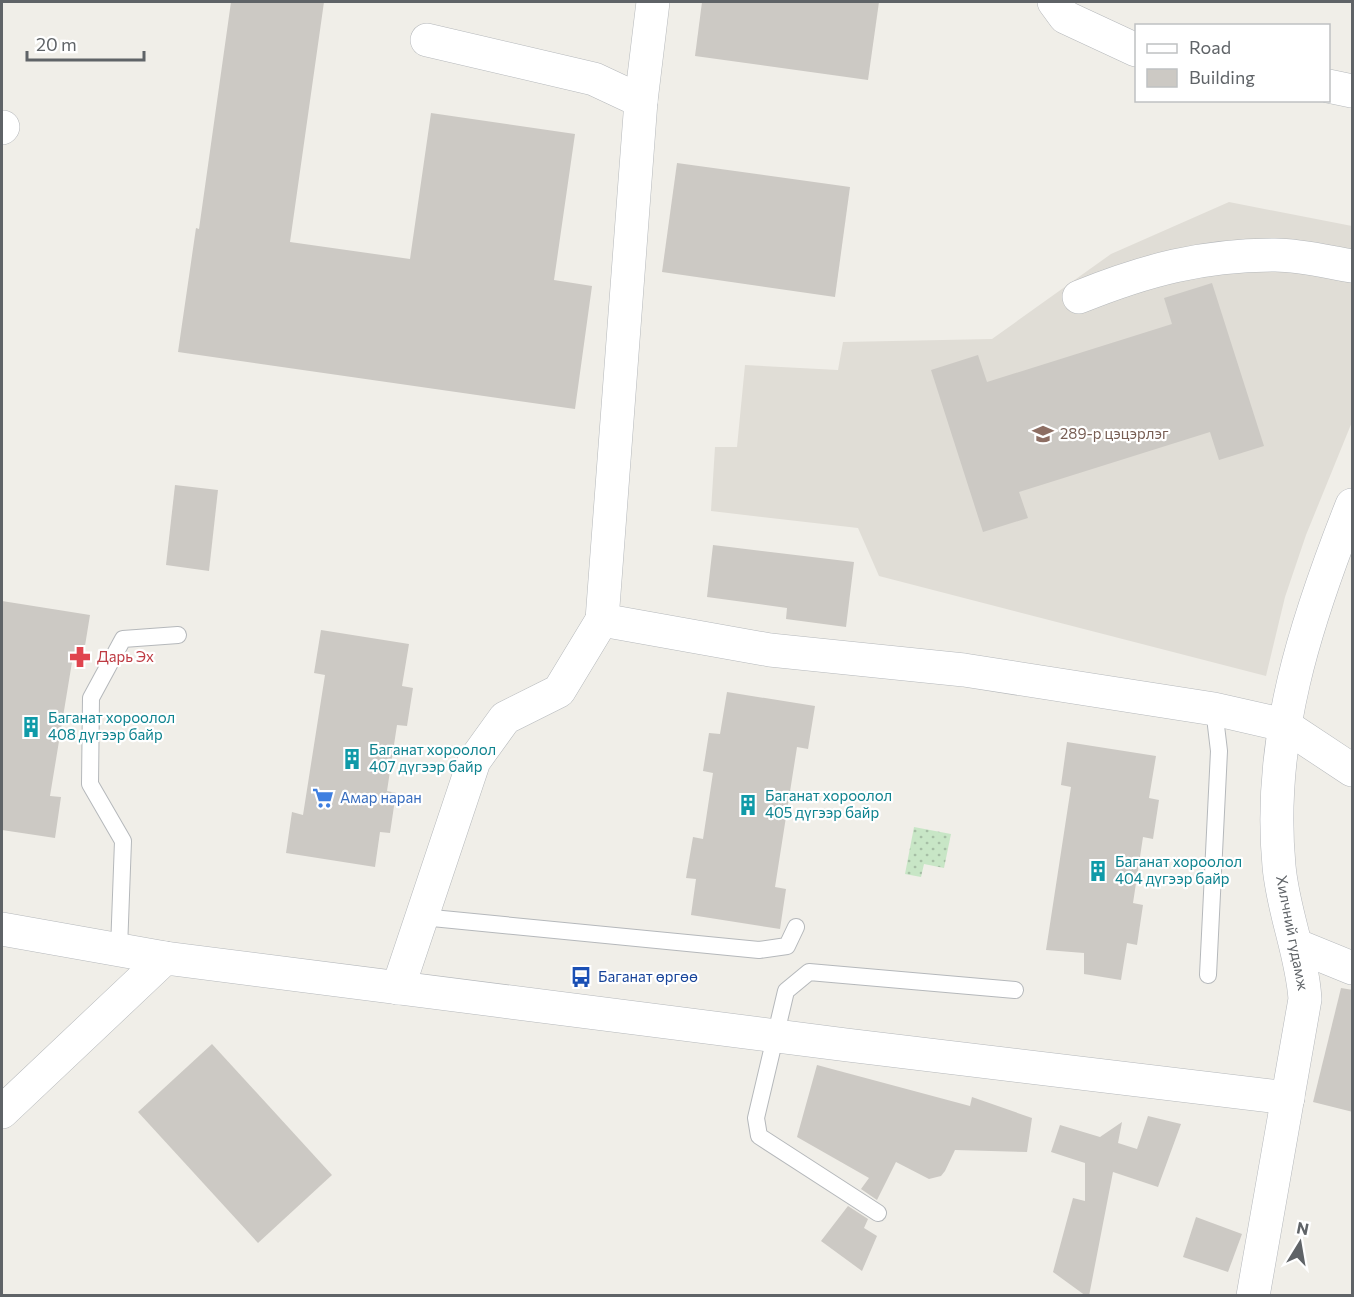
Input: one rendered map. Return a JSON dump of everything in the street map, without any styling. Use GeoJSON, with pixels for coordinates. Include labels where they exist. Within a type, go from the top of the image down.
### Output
{"type":"FeatureCollection","features":[{"type":"Feature","properties":{"kind":"street"},"geometry":{"type":"LineString","coordinates":[[398,988],[474,761],[505,718],[559,691],[602,620],[641,101],[653,2]]}},
{"type":"Feature","properties":{"kind":"street"},"geometry":{"type":"LineString","coordinates":[[1054,2],[1065,17],[1135,49]]}},
{"type":"Feature","properties":{"kind":"street"},"geometry":{"type":"LineString","coordinates":[[427,40],[594,80],[641,101]]}},
{"type":"Feature","properties":{"kind":"street"},"geometry":{"type":"LineString","coordinates":[[1330,86],[1353,91]]}},
{"type":"Feature","properties":{"kind":"street"},"geometry":{"type":"LineString","coordinates":[[1079,297],[1131,276],[1191,260],[1277,255],[1353,266]]}},
{"type":"Feature","properties":{"kind":"street","name":"Хилчний гудамж"},"geometry":{"type":"LineString","coordinates":[[1253,1296],[1305,999],[1298,946],[1284,900],[1279,866],[1278,776],[1284,725],[1302,643],[1353,505]]}},
{"type":"Feature","properties":{"kind":"street"},"geometry":{"type":"LineString","coordinates":[[602,620],[770,650],[964,670],[1214,709],[1284,725],[1353,770]]}},
{"type":"Feature","properties":{"kind":"street"},"geometry":{"type":"LineString","coordinates":[[2,929],[165,958],[776,1036],[1288,1098]]}},
{"type":"Feature","properties":{"kind":"street"},"geometry":{"type":"LineString","coordinates":[[1298,946],[1353,968]]}},
{"type":"Feature","properties":{"kind":"street"},"geometry":{"type":"LineString","coordinates":[[2,1112],[165,958]]}},
{"type":"Feature","properties":{"kind":"lane"},"geometry":{"type":"LineString","coordinates":[[119,950],[123,841],[90,784],[91,698],[123,639],[178,635]]}},
{"type":"Feature","properties":{"kind":"lane"},"geometry":{"type":"LineString","coordinates":[[1208,975],[1219,751],[1214,709]]}},
{"type":"Feature","properties":{"kind":"lane"},"geometry":{"type":"LineString","coordinates":[[422,917],[759,950],[787,946],[796,927]]}},
{"type":"Feature","properties":{"kind":"lane"},"geometry":{"type":"LineString","coordinates":[[878,1213],[759,1136],[756,1118],[786,992],[809,972],[1015,990]]}},
{"type":"Feature","properties":{"kind":"shaded area","name":"289-р цэцэрлэг"},"geometry":{"type":"Polygon","coordinates":[[[1229,202],[1352,226],[1352,422],[1306,535],[1285,597],[1266,676],[879,576],[858,528],[711,511],[715,447],[737,447],[745,365],[838,370],[843,342],[992,339],[1111,254],[1229,202]]]}},
{"type":"Feature","properties":{"kind":"green space"},"geometry":{"type":"Polygon","coordinates":[[[914,827],[951,834],[944,868],[924,864],[921,877],[905,874],[914,827]]]}},
{"type":"Feature","properties":{"kind":"building"},"geometry":{"type":"Polygon","coordinates":[[[231,2],[324,2],[290,242],[410,259],[431,113],[575,134],[554,280],[592,286],[575,409],[178,352],[196,228],[199,229],[231,2]]]}},
{"type":"Feature","properties":{"kind":"building"},"geometry":{"type":"Polygon","coordinates":[[[702,2],[879,2],[868,80],[695,56],[702,2]]]}},
{"type":"Feature","properties":{"kind":"building"},"geometry":{"type":"Polygon","coordinates":[[[677,163],[850,187],[835,297],[662,272],[677,163]]]}},
{"type":"Feature","properties":{"kind":"building"},"geometry":{"type":"Polygon","coordinates":[[[1212,283],[1264,446],[1219,460],[1210,432],[1019,492],[1028,518],[983,532],[931,370],[978,355],[987,382],[1172,324],[1164,298],[1212,283]]]}},
{"type":"Feature","properties":{"kind":"building"},"geometry":{"type":"Polygon","coordinates":[[[175,485],[218,490],[209,571],[166,565],[175,485]]]}},
{"type":"Feature","properties":{"kind":"building"},"geometry":{"type":"Polygon","coordinates":[[[713,545],[854,562],[846,627],[786,619],[787,608],[707,597],[713,545]]]}},
{"type":"Feature","properties":{"kind":"building","name":"Баганат хороолол 408 дүгээр байр"},"geometry":{"type":"Polygon","coordinates":[[[2,601],[90,615],[83,658],[73,656],[50,796],[61,797],[55,838],[2,830],[2,601]]]}},
{"type":"Feature","properties":{"kind":"building","name":"Баганат хороолол 407 дүгээр байр"},"geometry":{"type":"Polygon","coordinates":[[[321,630],[409,644],[402,686],[413,688],[407,726],[397,725],[387,791],[396,793],[390,833],[380,832],[375,867],[286,853],[292,812],[303,815],[325,675],[314,673],[321,630]]]}},
{"type":"Feature","properties":{"kind":"building","name":"Баганат хороолол 405 дүгээр байр"},"geometry":{"type":"Polygon","coordinates":[[[727,692],[815,706],[808,749],[797,747],[775,887],[786,889],[780,929],[691,915],[696,879],[686,878],[693,837],[703,839],[713,773],[703,771],[709,733],[720,734],[727,692]]]}},
{"type":"Feature","properties":{"kind":"building","name":"Баганат хороолол 404 дүгээр байр"},"geometry":{"type":"Polygon","coordinates":[[[1067,742],[1156,756],[1149,798],[1159,800],[1153,839],[1143,837],[1133,903],[1143,905],[1137,945],[1127,943],[1121,980],[1084,974],[1084,953],[1046,950],[1071,787],[1061,785],[1067,742]]]}},
{"type":"Feature","properties":{"kind":"building"},"geometry":{"type":"Polygon","coordinates":[[[1341,988],[1353,990],[1353,1112],[1313,1102],[1341,988]]]}},
{"type":"Feature","properties":{"kind":"building"},"geometry":{"type":"Polygon","coordinates":[[[212,1044],[332,1175],[258,1243],[138,1112],[212,1044]]]}},
{"type":"Feature","properties":{"kind":"building"},"geometry":{"type":"Polygon","coordinates":[[[817,1065],[970,1106],[972,1097],[1032,1118],[1027,1152],[955,1150],[941,1176],[929,1179],[896,1162],[877,1200],[861,1189],[869,1178],[797,1137],[817,1065]]]}},
{"type":"Feature","properties":{"kind":"building"},"geometry":{"type":"Polygon","coordinates":[[[1148,1116],[1181,1124],[1158,1187],[1113,1172],[1089,1296],[1086,1296],[1053,1272],[1073,1198],[1085,1201],[1085,1163],[1051,1152],[1060,1125],[1100,1137],[1122,1122],[1118,1143],[1137,1149],[1148,1116]]]}},
{"type":"Feature","properties":{"kind":"building"},"geometry":{"type":"Polygon","coordinates":[[[848,1206],[868,1219],[864,1228],[877,1236],[862,1271],[821,1241],[848,1206]]]}},
{"type":"Feature","properties":{"kind":"building"},"geometry":{"type":"Polygon","coordinates":[[[1196,1217],[1242,1234],[1228,1272],[1183,1257],[1196,1217]]]}},
{"type":"Feature","properties":{"kind":"place","name":"289-р цэцэрлэг"},"geometry":{"type":"Point","coordinates":[1043,434]}},
{"type":"Feature","properties":{"kind":"place","name":"Дарь Эх"},"geometry":{"type":"Point","coordinates":[80,657]}},
{"type":"Feature","properties":{"kind":"place","name":"Баганат хороолол 408 дүгээр байр"},"geometry":{"type":"Point","coordinates":[31,727]}},
{"type":"Feature","properties":{"kind":"place","name":"Баганат хороолол 407 дүгээр байр"},"geometry":{"type":"Point","coordinates":[352,759]}},
{"type":"Feature","properties":{"kind":"place","name":"Амар наран"},"geometry":{"type":"Point","coordinates":[323,798]}},
{"type":"Feature","properties":{"kind":"place","name":"Баганат хороолол 405 дүгээр байр"},"geometry":{"type":"Point","coordinates":[748,805]}},
{"type":"Feature","properties":{"kind":"place","name":"Баганат хороолол 404 дүгээр байр"},"geometry":{"type":"Point","coordinates":[1098,871]}},
{"type":"Feature","properties":{"kind":"place","name":"Баганат өргөө"},"geometry":{"type":"Point","coordinates":[581,977]}}]}
